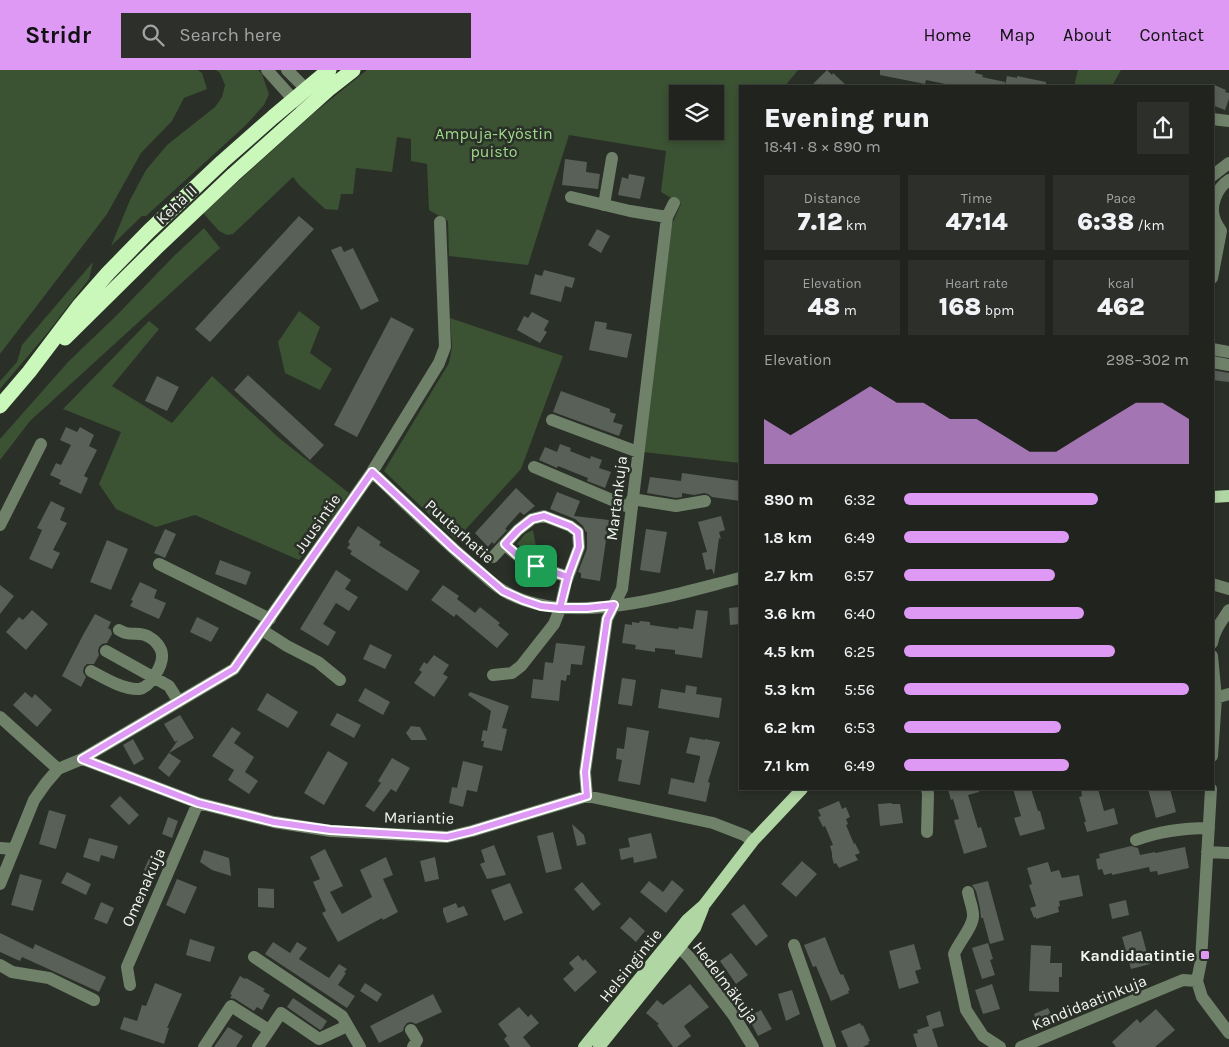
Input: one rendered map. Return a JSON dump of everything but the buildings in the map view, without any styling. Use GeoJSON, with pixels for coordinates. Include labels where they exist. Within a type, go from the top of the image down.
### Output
{"type":"FeatureCollection","features":[{"type":"Feature","properties":{"kind":"highway","name":"Kehä II"},"geometry":{"type":"LineString","coordinates":[[0,406],[29,372],[79,306],[149,231],[222,162],[329,70]]}},
{"type":"Feature","properties":{"kind":"highway","name":"Kehä II"},"geometry":{"type":"LineString","coordinates":[[29,372],[233,175],[353,70]]}},
{"type":"Feature","properties":{"kind":"main road"},"geometry":{"type":"LineString","coordinates":[[1214,497],[1229,496]]}},
{"type":"Feature","properties":{"kind":"main road","name":"Helsingintie"},"geometry":{"type":"LineString","coordinates":[[584,1047],[675,943],[695,928],[704,906],[753,841],[801,790]]}},
{"type":"Feature","properties":{"kind":"main road","name":"Helsingintie"},"geometry":{"type":"LineString","coordinates":[[599,1047],[675,943]]}},
{"type":"Feature","properties":{"kind":"street"},"geometry":{"type":"LineString","coordinates":[[267,70],[293,99],[308,108]]}},
{"type":"Feature","properties":{"kind":"street"},"geometry":{"type":"LineString","coordinates":[[287,70],[306,89],[308,108]]}},
{"type":"Feature","properties":{"kind":"street"},"geometry":{"type":"LineString","coordinates":[[1214,119],[1229,121]]}},
{"type":"Feature","properties":{"kind":"street"},"geometry":{"type":"LineString","coordinates":[[604,205],[612,158]]}},
{"type":"Feature","properties":{"kind":"street"},"geometry":{"type":"LineString","coordinates":[[1214,174],[1229,163]]}},
{"type":"Feature","properties":{"kind":"street"},"geometry":{"type":"LineString","coordinates":[[1214,200],[1218,190],[1229,180]]}},
{"type":"Feature","properties":{"kind":"street"},"geometry":{"type":"LineString","coordinates":[[571,197],[630,211],[667,217]]}},
{"type":"Feature","properties":{"kind":"street","name":"Martankuja"},"geometry":{"type":"LineString","coordinates":[[587,796],[585,772],[607,619],[622,588],[667,217],[674,203]]}},
{"type":"Feature","properties":{"kind":"street","name":"Juusintie"},"geometry":{"type":"LineString","coordinates":[[58,769],[82,759],[234,669],[270,619],[372,472],[439,363],[445,347],[440,222]]}},
{"type":"Feature","properties":{"kind":"street"},"geometry":{"type":"LineString","coordinates":[[1214,264],[1219,229]]}},
{"type":"Feature","properties":{"kind":"street"},"geometry":{"type":"LineString","coordinates":[[1214,349],[1229,352]]}},
{"type":"Feature","properties":{"kind":"street"},"geometry":{"type":"LineString","coordinates":[[1214,362],[1229,365]]}},
{"type":"Feature","properties":{"kind":"street"},"geometry":{"type":"LineString","coordinates":[[552,420],[638,452]]}},
{"type":"Feature","properties":{"kind":"street"},"geometry":{"type":"LineString","coordinates":[[0,525],[41,444]]}},
{"type":"Feature","properties":{"kind":"street"},"geometry":{"type":"LineString","coordinates":[[534,467],[632,503],[676,506],[705,501]]}},
{"type":"Feature","properties":{"kind":"street","name":"Puutarhatie"},"geometry":{"type":"LineString","coordinates":[[372,472],[454,549],[503,591],[541,606],[587,608],[639,602],[739,578]]}},
{"type":"Feature","properties":{"kind":"street"},"geometry":{"type":"LineString","coordinates":[[493,557],[518,530],[532,519],[544,516],[570,526],[578,532],[579,547],[554,624],[521,666],[512,673],[493,675]]}},
{"type":"Feature","properties":{"kind":"street"},"geometry":{"type":"LineString","coordinates":[[505,544],[517,555],[533,565],[568,577]]}},
{"type":"Feature","properties":{"kind":"street"},"geometry":{"type":"LineString","coordinates":[[159,564],[270,619]]}},
{"type":"Feature","properties":{"kind":"street"},"geometry":{"type":"LineString","coordinates":[[1214,585],[1229,589]]}},
{"type":"Feature","properties":{"kind":"street"},"geometry":{"type":"LineString","coordinates":[[1214,635],[1229,610]]}},
{"type":"Feature","properties":{"kind":"street"},"geometry":{"type":"LineString","coordinates":[[92,671],[112,682],[129,688],[140,689],[149,684],[154,678],[162,656],[160,647],[147,635],[127,633],[119,630]]}},
{"type":"Feature","properties":{"kind":"street"},"geometry":{"type":"LineString","coordinates":[[262,630],[318,662],[340,680]]}},
{"type":"Feature","properties":{"kind":"street"},"geometry":{"type":"LineString","coordinates":[[106,651],[169,686],[179,702]]}},
{"type":"Feature","properties":{"kind":"street"},"geometry":{"type":"LineString","coordinates":[[1214,699],[1229,694]]}},
{"type":"Feature","properties":{"kind":"street"},"geometry":{"type":"LineString","coordinates":[[0,717],[58,769],[34,800],[0,884]]}},
{"type":"Feature","properties":{"kind":"street","name":"Mariantie"},"geometry":{"type":"LineString","coordinates":[[82,759],[198,803],[274,822],[330,830],[447,837],[587,796],[712,823],[744,835],[753,841]]}},
{"type":"Feature","properties":{"kind":"street"},"geometry":{"type":"LineString","coordinates":[[927,790],[927,832]]}},
{"type":"Feature","properties":{"kind":"street"},"geometry":{"type":"LineString","coordinates":[[1211,790],[1200,967],[1197,982],[1202,997],[1229,1033]]}},
{"type":"Feature","properties":{"kind":"street","name":"Omenakuja"},"geometry":{"type":"LineString","coordinates":[[130,985],[126,967],[198,803]]}},
{"type":"Feature","properties":{"kind":"street"},"geometry":{"type":"LineString","coordinates":[[1136,840],[1184,828],[1209,828]]}},
{"type":"Feature","properties":{"kind":"street"},"geometry":{"type":"LineString","coordinates":[[0,848],[14,849]]}},
{"type":"Feature","properties":{"kind":"street"},"geometry":{"type":"LineString","coordinates":[[1207,852],[1229,853]]}},
{"type":"Feature","properties":{"kind":"street"},"geometry":{"type":"LineString","coordinates":[[968,892],[974,915],[972,924],[954,954],[966,1010],[983,1036],[1000,1047]]}},
{"type":"Feature","properties":{"kind":"street","name":"Hedelmäkuja"},"geometry":{"type":"LineString","coordinates":[[675,943],[690,958],[734,1016],[753,1047]]}},
{"type":"Feature","properties":{"kind":"street"},"geometry":{"type":"LineString","coordinates":[[794,945],[830,1047]]}},
{"type":"Feature","properties":{"kind":"street"},"geometry":{"type":"LineString","coordinates":[[254,957],[342,1016],[360,1047]]}},
{"type":"Feature","properties":{"kind":"street"},"geometry":{"type":"LineString","coordinates":[[0,965],[12,972],[49,978],[94,1000]]}},
{"type":"Feature","properties":{"kind":"street","name":"Kandidaatinkuja"},"geometry":{"type":"LineString","coordinates":[[1021,1047],[1183,980],[1197,982]]}},
{"type":"Feature","properties":{"kind":"street"},"geometry":{"type":"LineString","coordinates":[[204,1047],[231,1006],[269,1030]]}},
{"type":"Feature","properties":{"kind":"street"},"geometry":{"type":"LineString","coordinates":[[258,1047],[281,1013],[319,1039],[347,1026]]}},
{"type":"Feature","properties":{"kind":"street"},"geometry":{"type":"LineString","coordinates":[[411,1030],[417,1040],[413,1047]]}},
{"type":"Feature","properties":{"kind":"green space"},"geometry":{"type":"Polygon","coordinates":[[[0,70],[198,70],[202,73],[207,89],[184,98],[172,121],[141,153],[107,214],[0,354],[0,70]]]}},
{"type":"Feature","properties":{"kind":"green space"},"geometry":{"type":"Polygon","coordinates":[[[216,70],[258,70],[262,74],[269,94],[264,105],[246,125],[146,216],[142,216],[111,246],[130,200],[146,170],[167,145],[215,107],[222,97],[225,85],[220,73],[216,70]]]}},
{"type":"Feature","properties":{"kind":"green space","name":"Ampuja-Kyöstin puisto"},"geometry":{"type":"Polygon","coordinates":[[[367,70],[798,70],[786,85],[739,85],[739,463],[643,452],[672,224],[681,204],[661,192],[666,151],[569,135],[528,265],[449,256],[448,221],[429,210],[427,164],[411,161],[411,139],[397,137],[392,172],[356,168],[353,194],[341,194],[338,210],[325,209],[293,177],[233,234],[227,235],[219,231],[203,213],[314,113],[367,70]]]}},
{"type":"Feature","properties":{"kind":"green space"},"geometry":{"type":"Polygon","coordinates":[[[1078,70],[1121,70],[1113,85],[1074,85],[1078,70]]]}},
{"type":"Feature","properties":{"kind":"green space"},"geometry":{"type":"Polygon","coordinates":[[[204,228],[220,248],[30,421],[0,460],[0,439],[69,361],[204,228]]]}},
{"type":"Feature","properties":{"kind":"green space"},"geometry":{"type":"Polygon","coordinates":[[[93,262],[89,279],[45,336],[0,389],[0,381],[17,362],[22,345],[93,262]]]}},
{"type":"Feature","properties":{"kind":"green space"},"geometry":{"type":"Polygon","coordinates":[[[299,311],[320,327],[310,353],[332,369],[320,390],[285,373],[278,342],[299,311]]]}},
{"type":"Feature","properties":{"kind":"green space"},"geometry":{"type":"Polygon","coordinates":[[[450,318],[563,356],[521,469],[456,540],[384,471],[449,363],[452,347],[450,318]]]}},
{"type":"Feature","properties":{"kind":"green space"},"geometry":{"type":"Polygon","coordinates":[[[149,321],[159,329],[112,386],[172,423],[212,376],[279,438],[349,493],[299,560],[195,515],[156,527],[116,509],[99,484],[121,432],[63,409],[149,321]]]}},
{"type":"Feature","properties":{"kind":"green space"},"geometry":{"type":"Polygon","coordinates":[[[533,530],[536,547],[531,555],[517,544],[525,534],[533,530]]]}},
{"type":"Feature","properties":{"kind":"place","name":"Kandidaatintie"},"geometry":{"type":"Point","coordinates":[1205,955]}},
{"type":"Feature","properties":{"kind":"route"},"geometry":{"type":"LineString","coordinates":[[536,566],[517,555],[505,544],[532,519],[544,516],[570,526],[578,532],[579,547],[574,561],[566,582],[560,608],[614,605],[607,619],[585,772],[587,796],[447,837],[330,830],[274,822],[198,803],[82,759],[234,669],[372,472],[454,549],[503,591],[541,606],[560,608],[568,577],[536,566]]}}]}
